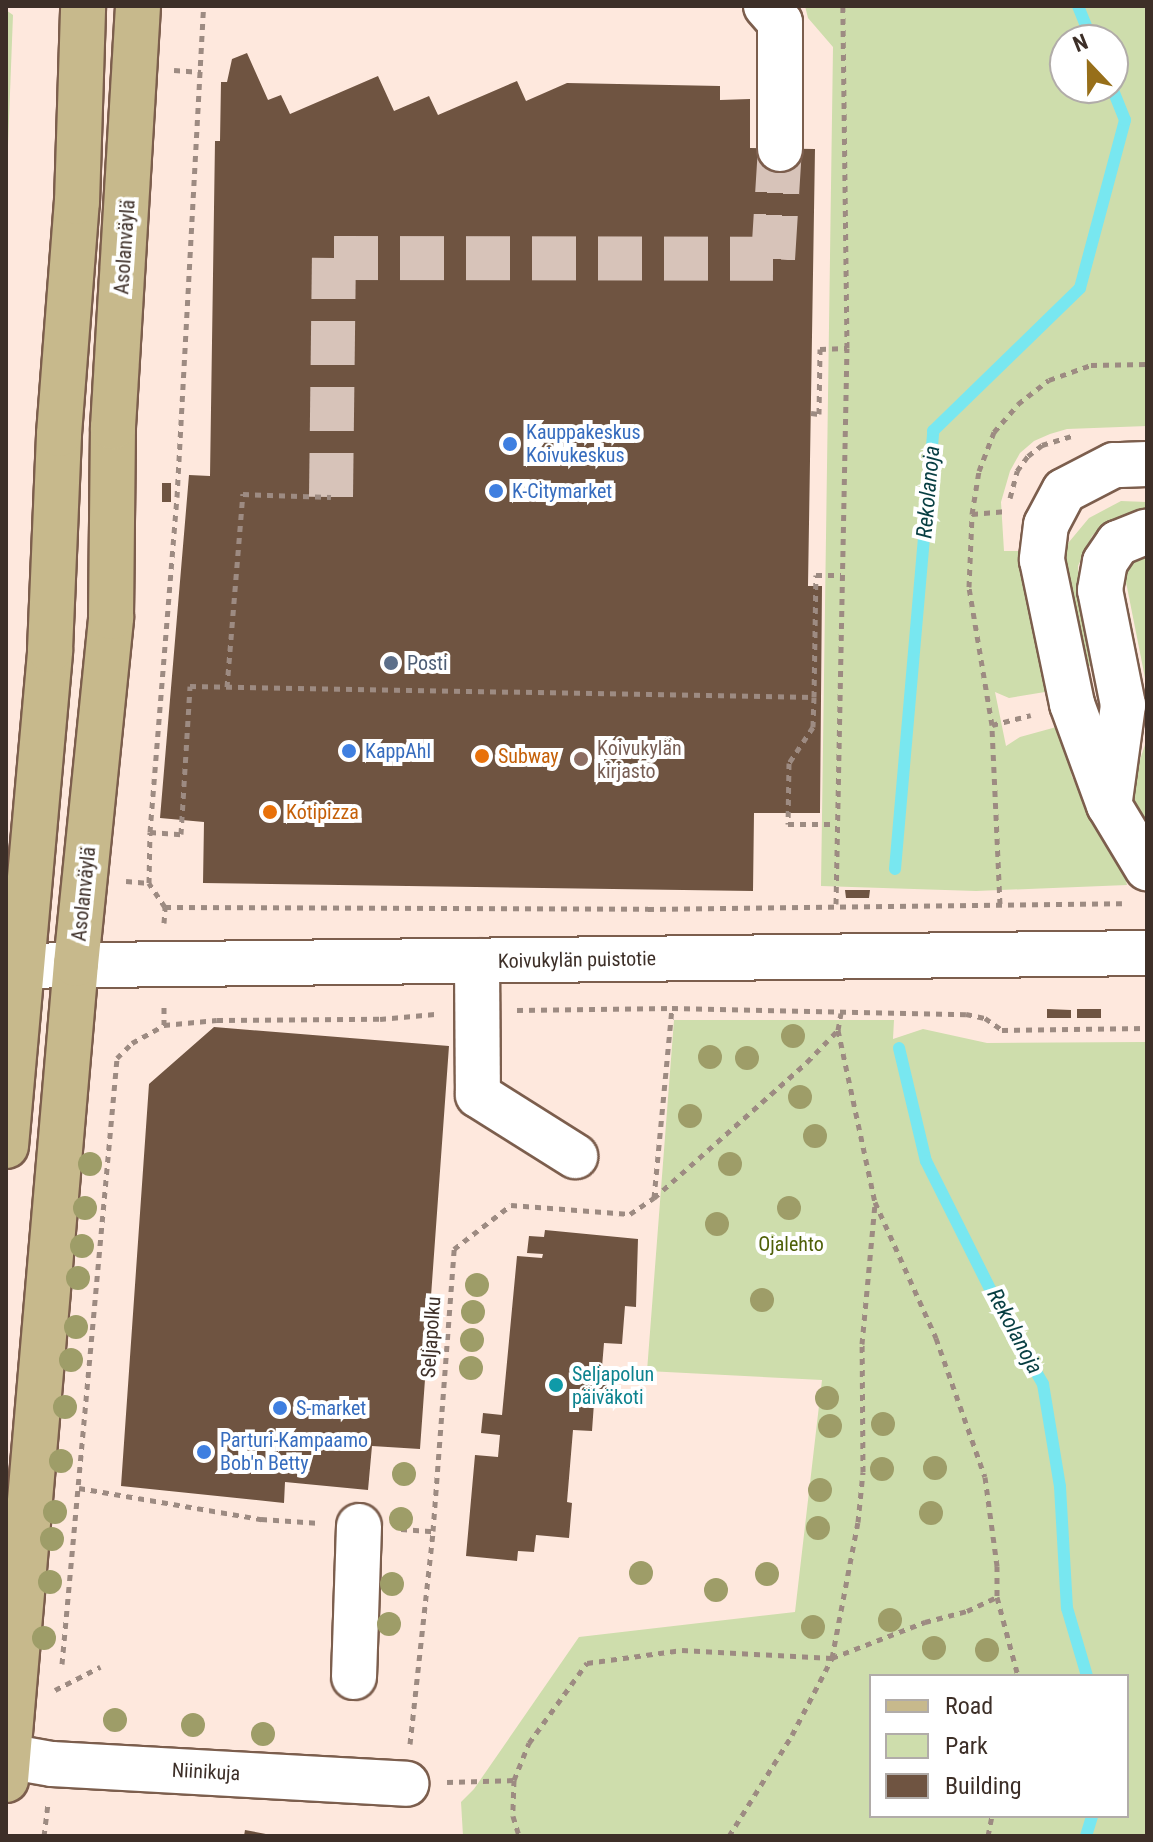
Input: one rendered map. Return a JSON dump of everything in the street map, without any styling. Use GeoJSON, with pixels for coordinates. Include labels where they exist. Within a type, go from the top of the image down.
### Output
{"type":"FeatureCollection","features":[{"type":"Feature","properties":{"kind":"main road"},"geometry":{"type":"LineString","coordinates":[[6,1146],[14,966],[52,622],[59,434],[77,187],[83,6]]}},
{"type":"Feature","properties":{"kind":"main road","name":"Asolanväylä"},"geometry":{"type":"LineString","coordinates":[[7,1764],[76,964],[111,617],[113,427],[138,6]]}},
{"type":"Feature","properties":{"kind":"street"},"geometry":{"type":"LineString","coordinates":[[766,6],[780,22],[780,149]]}},
{"type":"Feature","properties":{"kind":"street"},"geometry":{"type":"LineString","coordinates":[[1141,886],[1072,704],[1042,560],[1046,525],[1064,491],[1114,465],[1147,464]]}},
{"type":"Feature","properties":{"kind":"street"},"geometry":{"type":"LineString","coordinates":[[1109,805],[1123,705],[1100,590],[1105,562],[1118,543],[1147,531]]}},
{"type":"Feature","properties":{"kind":"street","name":"Koivukylän puistotie"},"geometry":{"type":"LineString","coordinates":[[14,966],[1147,953]]}},
{"type":"Feature","properties":{"kind":"street"},"geometry":{"type":"LineString","coordinates":[[477,961],[478,1095],[575,1156]]}},
{"type":"Feature","properties":{"kind":"street"},"geometry":{"type":"LineString","coordinates":[[354,1677],[359,1526]]}},
{"type":"Feature","properties":{"kind":"street","name":"Niinikuja"},"geometry":{"type":"LineString","coordinates":[[7,1764],[406,1784]]}},
{"type":"Feature","properties":{"kind":"path"},"geometry":{"type":"LineString","coordinates":[[836,904],[847,348],[843,6]]}},
{"type":"Feature","properties":{"kind":"path"},"geometry":{"type":"LineString","coordinates":[[811,413],[819,414],[820,349],[847,348]]}},
{"type":"Feature","properties":{"kind":"path"},"geometry":{"type":"LineString","coordinates":[[227,687],[243,494],[331,497]]}},
{"type":"Feature","properties":{"kind":"path"},"geometry":{"type":"LineString","coordinates":[[972,514],[1009,511]]}},
{"type":"Feature","properties":{"kind":"path"},"geometry":{"type":"LineString","coordinates":[[836,824],[788,824],[789,763],[813,727],[816,575],[841,575]]}},
{"type":"Feature","properties":{"kind":"path"},"geometry":{"type":"LineString","coordinates":[[150,832],[181,834],[190,686],[814,697]]}},
{"type":"Feature","properties":{"kind":"path"},"geometry":{"type":"LineString","coordinates":[[992,725],[1042,712]]}},
{"type":"Feature","properties":{"kind":"path"},"geometry":{"type":"LineString","coordinates":[[165,907],[648,909],[836,904],[1141,886]]}},
{"type":"Feature","properties":{"kind":"path"},"geometry":{"type":"LineString","coordinates":[[654,1198],[672,1008]]}},
{"type":"Feature","properties":{"kind":"path"},"geometry":{"type":"LineString","coordinates":[[1017,1674],[997,1597],[997,1566],[985,1477],[936,1338],[875,1202],[838,1030],[841,1013],[966,1014],[985,1018],[1002,1030],[1147,1028]]}},
{"type":"Feature","properties":{"kind":"path","name":"Seljapolku"},"geometry":{"type":"LineString","coordinates":[[406,1784],[433,1531],[454,1249],[511,1205],[630,1214],[654,1198],[838,1030]]}},
{"type":"Feature","properties":{"kind":"path"},"geometry":{"type":"LineString","coordinates":[[729,1836],[792,1735],[832,1658],[861,1497],[862,1344],[875,1202]]}},
{"type":"Feature","properties":{"kind":"path"},"geometry":{"type":"LineString","coordinates":[[79,1488],[261,1519],[433,1531]]}},
{"type":"Feature","properties":{"kind":"path"},"geometry":{"type":"LineString","coordinates":[[519,1836],[513,1816],[514,1780],[529,1743],[587,1663],[682,1650],[832,1658],[925,1622],[967,1611],[997,1597]]}},
{"type":"Feature","properties":{"kind":"path"},"geometry":{"type":"LineString","coordinates":[[59,1690],[100,1667]]}},
{"type":"Feature","properties":{"kind":"path"},"geometry":{"type":"LineString","coordinates":[[406,1784],[514,1780]]}},
{"type":"Feature","properties":{"kind":"green space"},"geometry":{"type":"Polygon","coordinates":[[[805,6],[1147,6],[1147,426],[1067,429],[1034,441],[1020,453],[1010,471],[1001,502],[1004,551],[1018,551],[1051,691],[1009,698],[995,692],[1006,746],[1020,737],[1060,726],[1072,777],[1120,855],[1127,885],[976,891],[821,886],[833,47],[808,18],[805,6]]]}},
{"type":"Feature","properties":{"kind":"green space"},"geometry":{"type":"Polygon","coordinates":[[[6,10],[13,15],[6,197],[6,10]]]}},
{"type":"Feature","properties":{"kind":"green space"},"geometry":{"type":"Polygon","coordinates":[[[1121,501],[1147,502],[1147,512],[1124,515],[1106,523],[1092,536],[1078,566],[1079,589],[1097,663],[1087,667],[1092,688],[1081,691],[1058,593],[1064,548],[1089,518],[1121,501]]]}},
{"type":"Feature","properties":{"kind":"green space"},"geometry":{"type":"Polygon","coordinates":[[[1147,558],[1147,688],[1125,577],[1132,563],[1147,558]]]}},
{"type":"Feature","properties":{"kind":"green space"},"geometry":{"type":"Polygon","coordinates":[[[1147,739],[1147,834],[1126,801],[1147,739]]]}},
{"type":"Feature","properties":{"kind":"green space","name":"Ojalehto"},"geometry":{"type":"Polygon","coordinates":[[[674,1020],[894,1020],[893,1039],[923,1029],[987,1043],[1147,1042],[1147,1836],[463,1836],[461,1802],[474,1789],[579,1637],[795,1612],[822,1380],[647,1371],[674,1020]]]}},
{"type":"Feature","properties":{"kind":"building","name":"Kauppakeskus Koivukeskus"},"geometry":{"type":"Polygon","coordinates":[[[247,53],[268,100],[281,95],[290,114],[378,76],[394,111],[429,96],[438,115],[517,81],[526,101],[567,83],[720,86],[720,100],[750,99],[750,148],[815,149],[808,586],[822,586],[820,813],[754,813],[753,891],[203,883],[204,822],[160,818],[189,475],[210,476],[215,141],[220,141],[221,82],[227,82],[232,59],[247,53]]]}},
{"type":"Feature","properties":{"kind":"building"},"geometry":{"type":"Polygon","coordinates":[[[162,483],[171,483],[171,502],[162,502],[162,483]]]}},
{"type":"Feature","properties":{"kind":"building"},"geometry":{"type":"Polygon","coordinates":[[[845,890],[870,890],[869,898],[846,898],[845,890]]]}},
{"type":"Feature","properties":{"kind":"building"},"geometry":{"type":"Polygon","coordinates":[[[1047,1009],[1071,1010],[1071,1018],[1047,1018],[1047,1009]]]}},
{"type":"Feature","properties":{"kind":"building"},"geometry":{"type":"Polygon","coordinates":[[[1077,1009],[1101,1009],[1101,1018],[1077,1018],[1077,1009]]]}},
{"type":"Feature","properties":{"kind":"building"},"geometry":{"type":"Polygon","coordinates":[[[214,1027],[449,1046],[420,1449],[372,1446],[368,1490],[285,1482],[284,1503],[121,1486],[149,1084],[214,1027]]]}},
{"type":"Feature","properties":{"kind":"building","name":"Seljapolun päiväkoti"},"geometry":{"type":"Polygon","coordinates":[[[545,1230],[638,1239],[636,1307],[625,1306],[622,1344],[604,1343],[602,1367],[608,1367],[605,1405],[594,1403],[592,1431],[573,1430],[567,1502],[572,1503],[569,1538],[536,1535],[534,1552],[518,1551],[517,1561],[466,1556],[475,1455],[498,1457],[500,1435],[481,1433],[483,1413],[502,1415],[517,1256],[542,1258],[543,1254],[527,1253],[529,1236],[544,1237],[545,1230]]]}},
{"type":"Feature","properties":{"kind":"building"},"geometry":{"type":"Polygon","coordinates":[[[245,1830],[271,1835],[244,1836],[245,1830]]]}},
{"type":"Feature","properties":{"kind":"waterway","name":"Rekolanoja"},"geometry":{"type":"LineString","coordinates":[[1078,6],[1085,24]]}},
{"type":"Feature","properties":{"kind":"waterway","name":"Rekolanoja"},"geometry":{"type":"LineString","coordinates":[[895,869],[933,431],[1080,288],[1125,120],[1118,104]]}},
{"type":"Feature","properties":{"kind":"waterway","name":"Rekolanoja"},"geometry":{"type":"LineString","coordinates":[[899,1048],[926,1161],[999,1307],[1043,1384],[1060,1487],[1067,1608],[1086,1674]]}},
{"type":"Feature","properties":{"kind":"waterway","name":"Rekolanoja"},"geometry":{"type":"LineString","coordinates":[[1086,1836],[1091,1818]]}},
{"type":"Feature","properties":{"kind":"tunnel"},"geometry":{"type":"LineString","coordinates":[[331,497],[334,258],[773,259],[780,149]]}},
{"type":"Feature","properties":{"kind":"place","name":"Kauppakeskus Koivukeskus"},"geometry":{"type":"Point","coordinates":[510,444]}},
{"type":"Feature","properties":{"kind":"place","name":"K-Citymarket"},"geometry":{"type":"Point","coordinates":[496,491]}},
{"type":"Feature","properties":{"kind":"place","name":"Posti"},"geometry":{"type":"Point","coordinates":[391,663]}},
{"type":"Feature","properties":{"kind":"place","name":"KappAhl"},"geometry":{"type":"Point","coordinates":[349,751]}},
{"type":"Feature","properties":{"kind":"place","name":"Subway"},"geometry":{"type":"Point","coordinates":[482,756]}},
{"type":"Feature","properties":{"kind":"place","name":"Koivukylän kirjasto"},"geometry":{"type":"Point","coordinates":[581,759]}},
{"type":"Feature","properties":{"kind":"place","name":"Kotipizza"},"geometry":{"type":"Point","coordinates":[270,812]}},
{"type":"Feature","properties":{"kind":"place","name":"Seljapolun päiväkoti"},"geometry":{"type":"Point","coordinates":[556,1385]}},
{"type":"Feature","properties":{"kind":"place","name":"S-market"},"geometry":{"type":"Point","coordinates":[280,1408]}},
{"type":"Feature","properties":{"kind":"place","name":"Parturi-Kampaamo Bob'n Betty"},"geometry":{"type":"Point","coordinates":[204,1452]}}]}
